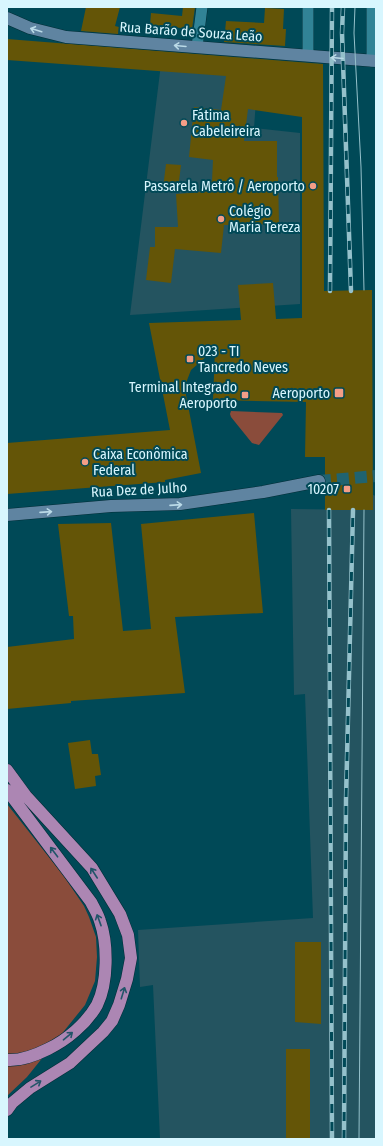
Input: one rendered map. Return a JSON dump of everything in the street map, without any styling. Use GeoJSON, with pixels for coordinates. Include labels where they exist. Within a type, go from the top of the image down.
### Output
{"type":"FeatureCollection","features":[{"type":"Feature","properties":{"kind":"highway"},"geometry":{"type":"LineString","coordinates":[[7,770],[26,796],[92,868],[120,914],[128,935],[131,958],[127,979],[119,1005],[112,1021],[103,1032],[70,1063],[30,1088],[12,1103],[7,1110]]}},
{"type":"Feature","properties":{"kind":"highway"},"geometry":{"type":"LineString","coordinates":[[7,790],[91,902],[100,920],[104,938],[105,975],[97,1004],[89,1016],[59,1044],[43,1052],[13,1061],[7,1060]]}},
{"type":"Feature","properties":{"kind":"main road","name":"Rua Barão de Souza Leão"},"geometry":{"type":"LineString","coordinates":[[7,18],[30,28],[66,37],[374,61]]}},
{"type":"Feature","properties":{"kind":"main road","name":"Rua Dez de Julho"},"geometry":{"type":"LineString","coordinates":[[7,515],[111,506],[180,504],[319,482]]}},
{"type":"Feature","properties":{"kind":"street"},"geometry":{"type":"LineString","coordinates":[[197,48],[202,7]]}},
{"type":"Feature","properties":{"kind":"street"},"geometry":{"type":"LineString","coordinates":[[308,7],[308,55]]}},
{"type":"Feature","properties":{"kind":"street"},"geometry":{"type":"LineString","coordinates":[[372,7],[374,61]]}},
{"type":"Feature","properties":{"kind":"shaded area","name":"Colégio Maria Tereza"},"geometry":{"type":"Polygon","coordinates":[[[161,64],[258,72],[254,128],[300,133],[300,304],[130,315],[161,64]]]}},
{"type":"Feature","properties":{"kind":"shaded area"},"geometry":{"type":"Polygon","coordinates":[[[231,411],[282,413],[283,415],[259,445],[252,443],[231,417],[231,411]]]}},
{"type":"Feature","properties":{"kind":"shaded area"},"geometry":{"type":"Polygon","coordinates":[[[373,495],[376,496],[376,1139],[160,1139],[153,985],[140,987],[138,930],[313,918],[305,694],[294,695],[291,509],[373,510],[373,495]]]}},
{"type":"Feature","properties":{"kind":"shaded area"},"geometry":{"type":"Polygon","coordinates":[[[7,804],[63,875],[84,906],[96,937],[97,957],[95,981],[85,1005],[27,1077],[7,1096],[7,804]]]}},
{"type":"Feature","properties":{"kind":"building"},"geometry":{"type":"Polygon","coordinates":[[[86,7],[120,7],[115,26],[119,27],[118,34],[81,31],[86,7]]]}},
{"type":"Feature","properties":{"kind":"building"},"geometry":{"type":"Polygon","coordinates":[[[183,7],[195,7],[192,29],[150,25],[151,13],[182,16],[183,7]]]}},
{"type":"Feature","properties":{"kind":"building"},"geometry":{"type":"Polygon","coordinates":[[[265,8],[284,9],[283,29],[286,29],[285,46],[224,42],[226,21],[264,23],[265,8]]]}},
{"type":"Feature","properties":{"kind":"building"},"geometry":{"type":"Polygon","coordinates":[[[7,39],[323,64],[324,291],[372,290],[373,510],[325,510],[325,457],[305,457],[306,402],[213,400],[215,349],[191,370],[186,383],[186,395],[201,473],[165,480],[165,482],[7,494],[7,443],[170,430],[149,323],[241,320],[238,285],[273,283],[276,319],[302,318],[302,117],[248,109],[244,141],[277,141],[279,224],[224,225],[221,253],[175,249],[171,283],[146,280],[150,247],[155,247],[155,227],[178,227],[176,194],[202,192],[204,180],[212,181],[213,160],[189,157],[194,107],[221,110],[226,76],[7,60],[7,39]]]}},
{"type":"Feature","properties":{"kind":"building"},"geometry":{"type":"Polygon","coordinates":[[[166,164],[181,165],[178,189],[163,188],[166,164]]]}},
{"type":"Feature","properties":{"kind":"building"},"geometry":{"type":"Polygon","coordinates":[[[254,513],[263,613],[175,617],[185,693],[71,701],[71,703],[7,709],[7,647],[74,639],[73,616],[69,616],[58,524],[111,523],[123,631],[151,629],[141,524],[254,513]]]}},
{"type":"Feature","properties":{"kind":"building"},"geometry":{"type":"Polygon","coordinates":[[[90,740],[92,754],[98,754],[101,775],[95,776],[96,786],[75,789],[68,743],[90,740]]]}},
{"type":"Feature","properties":{"kind":"building"},"geometry":{"type":"Polygon","coordinates":[[[295,942],[321,942],[321,1024],[295,1022],[295,942]]]}},
{"type":"Feature","properties":{"kind":"building"},"geometry":{"type":"Polygon","coordinates":[[[286,1049],[310,1049],[310,1139],[286,1139],[286,1049]]]}},
{"type":"Feature","properties":{"kind":"tunnel"},"geometry":{"type":"LineString","coordinates":[[319,481],[376,476]]}},
{"type":"Feature","properties":{"kind":"tram line"},"geometry":{"type":"LineString","coordinates":[[355,7],[354,33],[361,167],[364,290]]}},
{"type":"Feature","properties":{"kind":"tram line"},"geometry":{"type":"LineString","coordinates":[[359,1139],[364,510]]}},
{"type":"Feature","properties":{"kind":"railway"},"geometry":{"type":"LineString","coordinates":[[330,291],[332,7]]}},
{"type":"Feature","properties":{"kind":"railway"},"geometry":{"type":"LineString","coordinates":[[343,7],[342,33],[351,291]]}},
{"type":"Feature","properties":{"kind":"railway"},"geometry":{"type":"LineString","coordinates":[[329,510],[332,1139]]}},
{"type":"Feature","properties":{"kind":"railway"},"geometry":{"type":"LineString","coordinates":[[344,1139],[346,800],[353,510]]}},
{"type":"Feature","properties":{"kind":"place","name":"Fátima Cabeleireira"},"geometry":{"type":"Point","coordinates":[184,123]}},
{"type":"Feature","properties":{"kind":"place","name":"Passarela Metrô / Aeroporto"},"geometry":{"type":"Point","coordinates":[313,186]}},
{"type":"Feature","properties":{"kind":"place","name":"Colégio Maria Tereza"},"geometry":{"type":"Point","coordinates":[221,219]}},
{"type":"Feature","properties":{"kind":"place","name":"023 - TI Tancredo Neves"},"geometry":{"type":"Point","coordinates":[190,359]}},
{"type":"Feature","properties":{"kind":"place","name":"Aeroporto"},"geometry":{"type":"Point","coordinates":[339,393]}},
{"type":"Feature","properties":{"kind":"place","name":"Terminal Integrado Aeroporto"},"geometry":{"type":"Point","coordinates":[245,395]}},
{"type":"Feature","properties":{"kind":"place","name":"Caixa Econômica Federal"},"geometry":{"type":"Point","coordinates":[85,462]}},
{"type":"Feature","properties":{"kind":"place","name":"10207"},"geometry":{"type":"Point","coordinates":[347,489]}}]}
